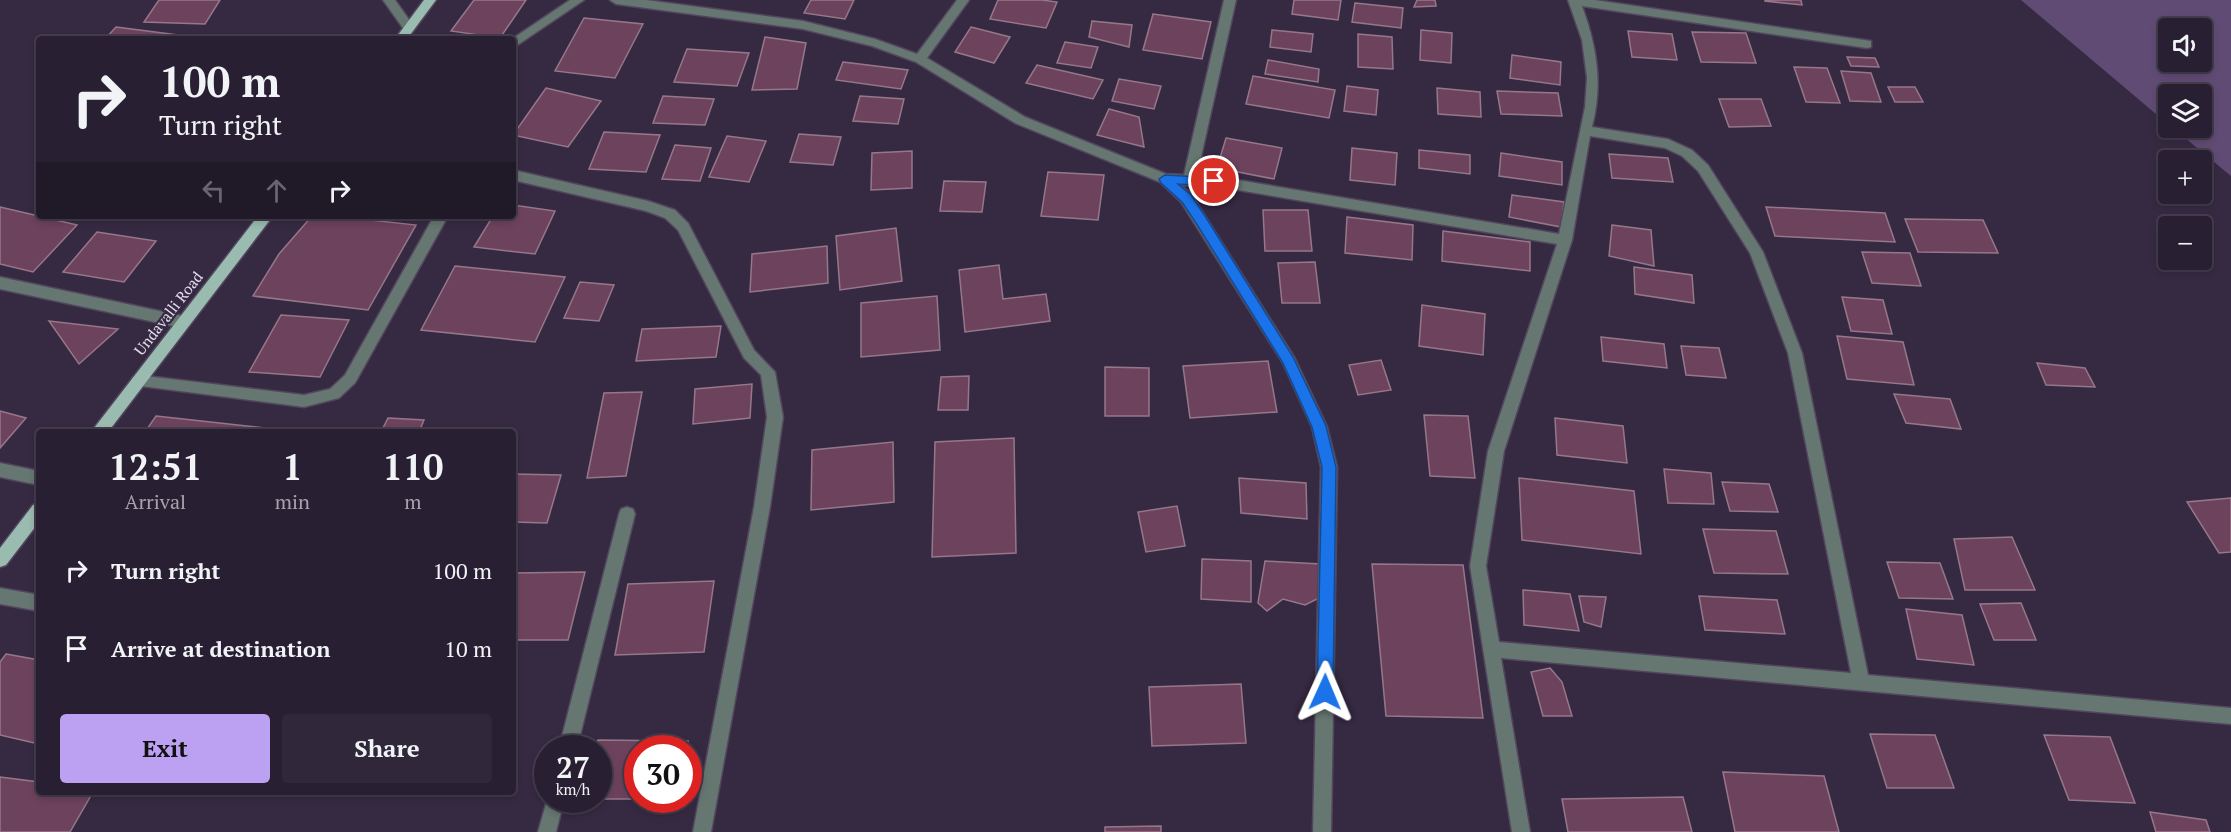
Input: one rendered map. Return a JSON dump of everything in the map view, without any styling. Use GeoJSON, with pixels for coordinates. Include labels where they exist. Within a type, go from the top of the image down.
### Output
{"type":"FeatureCollection","features":[{"type":"Feature","properties":{"kind":"main road"},"geometry":{"type":"LineString","coordinates":[[402,36],[430,0]]}},
{"type":"Feature","properties":{"kind":"main road","name":"Undavalli Road"},"geometry":{"type":"LineString","coordinates":[[101,429],[264,219]]}},
{"type":"Feature","properties":{"kind":"main road"},"geometry":{"type":"LineString","coordinates":[[0,560],[36,514]]}},
{"type":"Feature","properties":{"kind":"street"},"geometry":{"type":"LineString","coordinates":[[389,0],[409,28]]}},
{"type":"Feature","properties":{"kind":"street"},"geometry":{"type":"LineString","coordinates":[[516,42],[578,0]]}},
{"type":"Feature","properties":{"kind":"street"},"geometry":{"type":"LineString","coordinates":[[616,0],[803,25],[875,44],[920,59],[1020,120],[1165,179],[1186,198],[1289,361],[1301,392],[1319,426],[1327,457],[1330,483],[1322,832]]}},
{"type":"Feature","properties":{"kind":"street"},"geometry":{"type":"LineString","coordinates":[[920,59],[963,0]]}},
{"type":"Feature","properties":{"kind":"street"},"geometry":{"type":"LineString","coordinates":[[1191,179],[1203,113],[1230,0]]}},
{"type":"Feature","properties":{"kind":"street"},"geometry":{"type":"LineString","coordinates":[[1521,832],[1478,566],[1486,500],[1496,452],[1565,240],[1591,107],[1593,78],[1588,40],[1574,0],[1867,44]]}},
{"type":"Feature","properties":{"kind":"street"},"geometry":{"type":"LineString","coordinates":[[1585,130],[1668,144],[1687,153],[1703,168],[1756,252],[1795,353],[1861,682]]}},
{"type":"Feature","properties":{"kind":"street"},"geometry":{"type":"LineString","coordinates":[[516,176],[648,206],[670,214],[683,227],[749,354],[768,372],[774,393],[775,417],[762,507],[702,832]]}},
{"type":"Feature","properties":{"kind":"street"},"geometry":{"type":"LineString","coordinates":[[1165,179],[1191,179],[1565,240]]}},
{"type":"Feature","properties":{"kind":"street"},"geometry":{"type":"LineString","coordinates":[[138,381],[304,401],[334,394],[350,379],[439,219]]}},
{"type":"Feature","properties":{"kind":"street"},"geometry":{"type":"LineString","coordinates":[[0,283],[183,322]]}},
{"type":"Feature","properties":{"kind":"street"},"geometry":{"type":"LineString","coordinates":[[0,470],[36,477]]}},
{"type":"Feature","properties":{"kind":"street"},"geometry":{"type":"LineString","coordinates":[[571,735],[627,514]]}},
{"type":"Feature","properties":{"kind":"street"},"geometry":{"type":"LineString","coordinates":[[0,596],[36,602]]}},
{"type":"Feature","properties":{"kind":"street"},"geometry":{"type":"LineString","coordinates":[[1491,649],[2231,716]]}},
{"type":"Feature","properties":{"kind":"street"},"geometry":{"type":"LineString","coordinates":[[547,832],[552,813]]}},
{"type":"Feature","properties":{"kind":"shaded area"},"geometry":{"type":"Polygon","coordinates":[[[2021,0],[2231,0],[2231,176],[2212,160],[2212,150],[2200,150],[2185,138],[2212,138],[2212,84],[2158,84],[2158,116],[2021,0]]]}},
{"type":"Feature","properties":{"kind":"building"},"geometry":{"type":"Polygon","coordinates":[[[159,0],[220,0],[205,24],[144,22],[159,0]]]}},
{"type":"Feature","properties":{"kind":"building"},"geometry":{"type":"Polygon","coordinates":[[[474,0],[526,0],[501,36],[451,31],[474,0]]]}},
{"type":"Feature","properties":{"kind":"building"},"geometry":{"type":"Polygon","coordinates":[[[811,0],[854,0],[845,19],[804,13],[811,0]]]}},
{"type":"Feature","properties":{"kind":"building"},"geometry":{"type":"Polygon","coordinates":[[[998,0],[1057,2],[1046,28],[990,19],[998,0]]]}},
{"type":"Feature","properties":{"kind":"building"},"geometry":{"type":"Polygon","coordinates":[[[1294,0],[1341,0],[1338,20],[1292,14],[1294,0]]]}},
{"type":"Feature","properties":{"kind":"building"},"geometry":{"type":"Polygon","coordinates":[[[1417,0],[1435,0],[1436,6],[1414,7],[1417,0]]]}},
{"type":"Feature","properties":{"kind":"building"},"geometry":{"type":"Polygon","coordinates":[[[1801,0],[1802,5],[1765,1],[1801,0]]]}},
{"type":"Feature","properties":{"kind":"building"},"geometry":{"type":"Polygon","coordinates":[[[1355,3],[1403,8],[1401,28],[1352,22],[1355,3]]]}},
{"type":"Feature","properties":{"kind":"building"},"geometry":{"type":"Polygon","coordinates":[[[1153,14],[1211,22],[1202,59],[1143,50],[1153,14]]]}},
{"type":"Feature","properties":{"kind":"building"},"geometry":{"type":"Polygon","coordinates":[[[584,18],[643,24],[615,78],[555,71],[584,18]]]}},
{"type":"Feature","properties":{"kind":"building"},"geometry":{"type":"Polygon","coordinates":[[[1092,21],[1132,25],[1129,47],[1089,37],[1092,21]]]}},
{"type":"Feature","properties":{"kind":"building"},"geometry":{"type":"Polygon","coordinates":[[[116,27],[186,36],[108,36],[116,27]]]}},
{"type":"Feature","properties":{"kind":"building"},"geometry":{"type":"Polygon","coordinates":[[[971,27],[1010,37],[994,63],[955,52],[971,27]]]}},
{"type":"Feature","properties":{"kind":"building"},"geometry":{"type":"Polygon","coordinates":[[[1272,30],[1313,34],[1311,52],[1270,47],[1272,30]]]}},
{"type":"Feature","properties":{"kind":"building"},"geometry":{"type":"Polygon","coordinates":[[[1421,30],[1452,33],[1451,63],[1420,60],[1421,30]]]}},
{"type":"Feature","properties":{"kind":"building"},"geometry":{"type":"Polygon","coordinates":[[[1628,31],[1672,34],[1677,60],[1632,57],[1628,31]]]}},
{"type":"Feature","properties":{"kind":"building"},"geometry":{"type":"Polygon","coordinates":[[[1692,32],[1746,33],[1756,63],[1701,62],[1692,32]]]}},
{"type":"Feature","properties":{"kind":"building"},"geometry":{"type":"Polygon","coordinates":[[[1358,34],[1392,37],[1393,69],[1358,67],[1358,34]]]}},
{"type":"Feature","properties":{"kind":"building"},"geometry":{"type":"Polygon","coordinates":[[[765,37],[806,43],[797,89],[752,90],[765,37]]]}},
{"type":"Feature","properties":{"kind":"building"},"geometry":{"type":"Polygon","coordinates":[[[1065,42],[1098,47],[1091,68],[1057,63],[1065,42]]]}},
{"type":"Feature","properties":{"kind":"building"},"geometry":{"type":"Polygon","coordinates":[[[687,49],[749,53],[737,86],[674,82],[687,49]]]}},
{"type":"Feature","properties":{"kind":"building"},"geometry":{"type":"Polygon","coordinates":[[[1512,55],[1561,62],[1560,85],[1510,78],[1512,55]]]}},
{"type":"Feature","properties":{"kind":"building"},"geometry":{"type":"Polygon","coordinates":[[[1847,57],[1875,58],[1879,67],[1851,66],[1847,57]]]}},
{"type":"Feature","properties":{"kind":"building"},"geometry":{"type":"Polygon","coordinates":[[[1268,60],[1319,69],[1318,82],[1265,74],[1268,60]]]}},
{"type":"Feature","properties":{"kind":"building"},"geometry":{"type":"Polygon","coordinates":[[[843,62],[908,70],[901,89],[836,80],[843,62]]]}},
{"type":"Feature","properties":{"kind":"building"},"geometry":{"type":"Polygon","coordinates":[[[1037,65],[1103,80],[1093,99],[1026,83],[1037,65]]]}},
{"type":"Feature","properties":{"kind":"building"},"geometry":{"type":"Polygon","coordinates":[[[1794,67],[1827,68],[1840,103],[1806,102],[1794,67]]]}},
{"type":"Feature","properties":{"kind":"building"},"geometry":{"type":"Polygon","coordinates":[[[1841,71],[1871,73],[1881,102],[1850,101],[1841,71]]]}},
{"type":"Feature","properties":{"kind":"building"},"geometry":{"type":"Polygon","coordinates":[[[1253,76],[1335,90],[1329,118],[1246,104],[1253,76]]]}},
{"type":"Feature","properties":{"kind":"building"},"geometry":{"type":"Polygon","coordinates":[[[1119,79],[1161,86],[1154,109],[1112,101],[1119,79]]]}},
{"type":"Feature","properties":{"kind":"building"},"geometry":{"type":"Polygon","coordinates":[[[1347,86],[1378,90],[1376,115],[1344,111],[1347,86]]]}},
{"type":"Feature","properties":{"kind":"building"},"geometry":{"type":"Polygon","coordinates":[[[1888,87],[1915,87],[1923,102],[1895,102],[1888,87]]]}},
{"type":"Feature","properties":{"kind":"building"},"geometry":{"type":"Polygon","coordinates":[[[546,88],[601,101],[568,147],[516,136],[516,131],[546,88]]]}},
{"type":"Feature","properties":{"kind":"building"},"geometry":{"type":"Polygon","coordinates":[[[1437,88],[1480,92],[1481,117],[1438,114],[1437,88]]]}},
{"type":"Feature","properties":{"kind":"building"},"geometry":{"type":"Polygon","coordinates":[[[1497,91],[1558,93],[1562,116],[1501,114],[1497,91]]]}},
{"type":"Feature","properties":{"kind":"building"},"geometry":{"type":"Polygon","coordinates":[[[663,96],[714,99],[705,125],[653,123],[663,96]]]}},
{"type":"Feature","properties":{"kind":"building"},"geometry":{"type":"Polygon","coordinates":[[[860,96],[904,99],[898,124],[853,121],[860,96]]]}},
{"type":"Feature","properties":{"kind":"building"},"geometry":{"type":"Polygon","coordinates":[[[1719,99],[1761,99],[1771,126],[1729,127],[1719,99]]]}},
{"type":"Feature","properties":{"kind":"building"},"geometry":{"type":"Polygon","coordinates":[[[1109,109],[1139,117],[1144,147],[1097,135],[1109,109]]]}},
{"type":"Feature","properties":{"kind":"building"},"geometry":{"type":"Polygon","coordinates":[[[604,132],[660,135],[646,172],[589,169],[604,132]]]}},
{"type":"Feature","properties":{"kind":"building"},"geometry":{"type":"Polygon","coordinates":[[[799,134],[841,137],[833,165],[790,162],[799,134]]]}},
{"type":"Feature","properties":{"kind":"building"},"geometry":{"type":"Polygon","coordinates":[[[727,136],[766,141],[749,182],[709,177],[727,136]]]}},
{"type":"Feature","properties":{"kind":"building"},"geometry":{"type":"Polygon","coordinates":[[[1226,138],[1282,148],[1274,179],[1217,168],[1226,138]]]}},
{"type":"Feature","properties":{"kind":"building"},"geometry":{"type":"Polygon","coordinates":[[[675,145],[711,148],[700,181],[662,179],[675,145]]]}},
{"type":"Feature","properties":{"kind":"building"},"geometry":{"type":"Polygon","coordinates":[[[1352,148],[1397,153],[1395,185],[1350,180],[1352,148]]]}},
{"type":"Feature","properties":{"kind":"building"},"geometry":{"type":"Polygon","coordinates":[[[1419,150],[1470,155],[1470,174],[1419,168],[1419,150]]]}},
{"type":"Feature","properties":{"kind":"building"},"geometry":{"type":"Polygon","coordinates":[[[912,151],[912,188],[871,190],[872,153],[912,151]]]}},
{"type":"Feature","properties":{"kind":"building"},"geometry":{"type":"Polygon","coordinates":[[[1501,153],[1562,162],[1562,185],[1499,176],[1501,153]]]}},
{"type":"Feature","properties":{"kind":"building"},"geometry":{"type":"Polygon","coordinates":[[[1609,154],[1668,158],[1673,182],[1612,178],[1609,154]]]}},
{"type":"Feature","properties":{"kind":"building"},"geometry":{"type":"Polygon","coordinates":[[[1048,172],[1104,175],[1098,220],[1041,216],[1048,172]]]}},
{"type":"Feature","properties":{"kind":"building"},"geometry":{"type":"Polygon","coordinates":[[[944,181],[986,182],[982,212],[940,211],[944,181]]]}},
{"type":"Feature","properties":{"kind":"building"},"geometry":{"type":"Polygon","coordinates":[[[1512,195],[1564,202],[1561,227],[1509,217],[1512,195]]]}},
{"type":"Feature","properties":{"kind":"building"},"geometry":{"type":"Polygon","coordinates":[[[516,205],[555,211],[535,254],[474,247],[491,219],[516,219],[516,205]]]}},
{"type":"Feature","properties":{"kind":"building"},"geometry":{"type":"Polygon","coordinates":[[[0,207],[36,215],[36,219],[51,219],[77,225],[33,272],[0,264],[0,207]]]}},
{"type":"Feature","properties":{"kind":"building"},"geometry":{"type":"Polygon","coordinates":[[[1766,207],[1885,213],[1895,242],[1775,236],[1766,207]]]}},
{"type":"Feature","properties":{"kind":"building"},"geometry":{"type":"Polygon","coordinates":[[[1263,210],[1308,210],[1312,251],[1265,251],[1263,210]]]}},
{"type":"Feature","properties":{"kind":"building"},"geometry":{"type":"Polygon","coordinates":[[[1347,217],[1413,225],[1412,260],[1345,253],[1347,217]]]}},
{"type":"Feature","properties":{"kind":"building"},"geometry":{"type":"Polygon","coordinates":[[[309,219],[361,219],[416,225],[368,310],[253,296],[279,254],[309,219]]]}},
{"type":"Feature","properties":{"kind":"building"},"geometry":{"type":"Polygon","coordinates":[[[1905,219],[1983,220],[1998,253],[1918,252],[1905,219]]]}},
{"type":"Feature","properties":{"kind":"building"},"geometry":{"type":"Polygon","coordinates":[[[1612,225],[1651,230],[1654,266],[1609,256],[1612,225]]]}},
{"type":"Feature","properties":{"kind":"building"},"geometry":{"type":"Polygon","coordinates":[[[896,228],[902,281],[840,290],[836,236],[896,228]]]}},
{"type":"Feature","properties":{"kind":"building"},"geometry":{"type":"Polygon","coordinates":[[[1443,231],[1530,242],[1530,271],[1442,261],[1443,231]]]}},
{"type":"Feature","properties":{"kind":"building"},"geometry":{"type":"Polygon","coordinates":[[[97,232],[156,241],[124,282],[63,272],[97,232]]]}},
{"type":"Feature","properties":{"kind":"building"},"geometry":{"type":"Polygon","coordinates":[[[827,246],[828,283],[750,292],[752,254],[827,246]]]}},
{"type":"Feature","properties":{"kind":"building"},"geometry":{"type":"Polygon","coordinates":[[[1862,252],[1910,253],[1921,286],[1872,283],[1862,252]]]}},
{"type":"Feature","properties":{"kind":"building"},"geometry":{"type":"Polygon","coordinates":[[[1315,262],[1320,303],[1282,303],[1278,263],[1315,262]]]}},
{"type":"Feature","properties":{"kind":"building"},"geometry":{"type":"Polygon","coordinates":[[[999,265],[1003,299],[1046,294],[1050,321],[965,332],[959,270],[999,265]]]}},
{"type":"Feature","properties":{"kind":"building"},"geometry":{"type":"Polygon","coordinates":[[[455,266],[565,277],[535,342],[421,330],[455,266]]]}},
{"type":"Feature","properties":{"kind":"building"},"geometry":{"type":"Polygon","coordinates":[[[1634,267],[1692,275],[1694,303],[1635,294],[1634,267]]]}},
{"type":"Feature","properties":{"kind":"building"},"geometry":{"type":"Polygon","coordinates":[[[580,282],[614,285],[599,321],[564,318],[580,282]]]}},
{"type":"Feature","properties":{"kind":"building"},"geometry":{"type":"Polygon","coordinates":[[[937,296],[940,350],[861,357],[861,303],[937,296]]]}},
{"type":"Feature","properties":{"kind":"building"},"geometry":{"type":"Polygon","coordinates":[[[1842,297],[1883,300],[1892,334],[1851,331],[1842,297]]]}},
{"type":"Feature","properties":{"kind":"building"},"geometry":{"type":"Polygon","coordinates":[[[1422,305],[1485,314],[1483,355],[1419,346],[1422,305]]]}},
{"type":"Feature","properties":{"kind":"building"},"geometry":{"type":"Polygon","coordinates":[[[281,315],[349,320],[320,377],[249,372],[281,315]]]}},
{"type":"Feature","properties":{"kind":"building"},"geometry":{"type":"Polygon","coordinates":[[[49,321],[118,329],[79,364],[49,321]]]}},
{"type":"Feature","properties":{"kind":"building"},"geometry":{"type":"Polygon","coordinates":[[[721,326],[716,357],[636,361],[642,329],[721,326]]]}},
{"type":"Feature","properties":{"kind":"building"},"geometry":{"type":"Polygon","coordinates":[[[1837,336],[1903,342],[1914,385],[1847,379],[1837,336]]]}},
{"type":"Feature","properties":{"kind":"building"},"geometry":{"type":"Polygon","coordinates":[[[1601,337],[1664,344],[1667,368],[1603,361],[1601,337]]]}},
{"type":"Feature","properties":{"kind":"building"},"geometry":{"type":"Polygon","coordinates":[[[1681,346],[1719,348],[1726,378],[1686,375],[1681,346]]]}},
{"type":"Feature","properties":{"kind":"building"},"geometry":{"type":"Polygon","coordinates":[[[1381,360],[1391,390],[1358,395],[1349,365],[1381,360]]]}},
{"type":"Feature","properties":{"kind":"building"},"geometry":{"type":"Polygon","coordinates":[[[1268,361],[1277,412],[1190,418],[1183,366],[1268,361]]]}},
{"type":"Feature","properties":{"kind":"building"},"geometry":{"type":"Polygon","coordinates":[[[2037,363],[2085,368],[2095,387],[2046,385],[2037,363]]]}},
{"type":"Feature","properties":{"kind":"building"},"geometry":{"type":"Polygon","coordinates":[[[1105,367],[1149,368],[1149,416],[1105,416],[1105,367]]]}},
{"type":"Feature","properties":{"kind":"building"},"geometry":{"type":"Polygon","coordinates":[[[969,376],[968,410],[938,410],[941,377],[969,376]]]}},
{"type":"Feature","properties":{"kind":"building"},"geometry":{"type":"Polygon","coordinates":[[[752,384],[750,418],[693,424],[695,389],[752,384]]]}},
{"type":"Feature","properties":{"kind":"building"},"geometry":{"type":"Polygon","coordinates":[[[642,392],[626,476],[587,478],[604,393],[642,392]]]}},
{"type":"Feature","properties":{"kind":"building"},"geometry":{"type":"Polygon","coordinates":[[[1894,394],[1950,399],[1961,429],[1906,423],[1894,394]]]}},
{"type":"Feature","properties":{"kind":"building"},"geometry":{"type":"Polygon","coordinates":[[[0,411],[26,418],[0,448],[0,411]]]}},
{"type":"Feature","properties":{"kind":"building"},"geometry":{"type":"Polygon","coordinates":[[[1424,415],[1468,416],[1475,478],[1430,476],[1424,415]]]}},
{"type":"Feature","properties":{"kind":"building"},"geometry":{"type":"Polygon","coordinates":[[[156,416],[275,429],[147,429],[156,416]]]}},
{"type":"Feature","properties":{"kind":"building"},"geometry":{"type":"Polygon","coordinates":[[[388,418],[424,420],[420,429],[382,429],[388,418]]]}},
{"type":"Feature","properties":{"kind":"building"},"geometry":{"type":"Polygon","coordinates":[[[1555,418],[1623,426],[1627,463],[1557,455],[1555,418]]]}},
{"type":"Feature","properties":{"kind":"building"},"geometry":{"type":"Polygon","coordinates":[[[1014,438],[1016,553],[932,557],[935,442],[1014,438]]]}},
{"type":"Feature","properties":{"kind":"building"},"geometry":{"type":"Polygon","coordinates":[[[893,442],[894,502],[811,510],[812,450],[893,442]]]}},
{"type":"Feature","properties":{"kind":"building"},"geometry":{"type":"Polygon","coordinates":[[[1664,469],[1711,473],[1714,504],[1668,503],[1664,469]]]}},
{"type":"Feature","properties":{"kind":"building"},"geometry":{"type":"Polygon","coordinates":[[[516,474],[561,475],[547,523],[516,522],[516,474]]]}},
{"type":"Feature","properties":{"kind":"building"},"geometry":{"type":"Polygon","coordinates":[[[1239,478],[1306,483],[1307,519],[1241,513],[1239,478]]]}},
{"type":"Feature","properties":{"kind":"building"},"geometry":{"type":"Polygon","coordinates":[[[1519,478],[1634,491],[1641,554],[1522,540],[1519,478]]]}},
{"type":"Feature","properties":{"kind":"building"},"geometry":{"type":"Polygon","coordinates":[[[1722,482],[1769,484],[1778,512],[1730,511],[1722,482]]]}},
{"type":"Feature","properties":{"kind":"building"},"geometry":{"type":"Polygon","coordinates":[[[2231,498],[2231,552],[2219,553],[2187,502],[2231,498]]]}},
{"type":"Feature","properties":{"kind":"building"},"geometry":{"type":"Polygon","coordinates":[[[1177,506],[1185,546],[1146,552],[1138,512],[1177,506]]]}},
{"type":"Feature","properties":{"kind":"building"},"geometry":{"type":"Polygon","coordinates":[[[1703,529],[1776,531],[1788,574],[1714,573],[1703,529]]]}},
{"type":"Feature","properties":{"kind":"building"},"geometry":{"type":"Polygon","coordinates":[[[2012,537],[2035,590],[1965,590],[1954,539],[2012,537]]]}},
{"type":"Feature","properties":{"kind":"building"},"geometry":{"type":"Polygon","coordinates":[[[1202,559],[1251,561],[1251,602],[1201,599],[1202,559]]]}},
{"type":"Feature","properties":{"kind":"building"},"geometry":{"type":"Polygon","coordinates":[[[1265,561],[1320,564],[1319,598],[1305,605],[1283,599],[1267,611],[1258,603],[1265,561]]]}},
{"type":"Feature","properties":{"kind":"building"},"geometry":{"type":"Polygon","coordinates":[[[1887,562],[1940,563],[1953,599],[1899,598],[1887,562]]]}},
{"type":"Feature","properties":{"kind":"building"},"geometry":{"type":"Polygon","coordinates":[[[1372,564],[1463,565],[1483,718],[1386,716],[1372,564]]]}},
{"type":"Feature","properties":{"kind":"building"},"geometry":{"type":"Polygon","coordinates":[[[585,572],[568,640],[516,640],[516,573],[585,572]]]}},
{"type":"Feature","properties":{"kind":"building"},"geometry":{"type":"Polygon","coordinates":[[[714,581],[704,652],[615,655],[628,584],[714,581]]]}},
{"type":"Feature","properties":{"kind":"building"},"geometry":{"type":"Polygon","coordinates":[[[1523,590],[1570,594],[1579,631],[1524,625],[1523,590]]]}},
{"type":"Feature","properties":{"kind":"building"},"geometry":{"type":"Polygon","coordinates":[[[1579,596],[1606,597],[1601,627],[1584,622],[1579,596]]]}},
{"type":"Feature","properties":{"kind":"building"},"geometry":{"type":"Polygon","coordinates":[[[1699,596],[1777,600],[1785,634],[1705,630],[1699,596]]]}},
{"type":"Feature","properties":{"kind":"building"},"geometry":{"type":"Polygon","coordinates":[[[2021,603],[2036,640],[1994,640],[1980,604],[2021,603]]]}},
{"type":"Feature","properties":{"kind":"building"},"geometry":{"type":"Polygon","coordinates":[[[1906,609],[1962,615],[1974,665],[1917,659],[1906,609]]]}},
{"type":"Feature","properties":{"kind":"building"},"geometry":{"type":"Polygon","coordinates":[[[6,654],[36,659],[36,743],[0,735],[0,662],[6,654]]]}},
{"type":"Feature","properties":{"kind":"building"},"geometry":{"type":"Polygon","coordinates":[[[1550,668],[1562,682],[1572,716],[1543,716],[1531,672],[1550,668]]]}},
{"type":"Feature","properties":{"kind":"building"},"geometry":{"type":"Polygon","coordinates":[[[1241,684],[1246,743],[1152,746],[1149,687],[1241,684]]]}},
{"type":"Feature","properties":{"kind":"building"},"geometry":{"type":"Polygon","coordinates":[[[1870,734],[1935,735],[1954,788],[1887,788],[1870,734]]]}},
{"type":"Feature","properties":{"kind":"building"},"geometry":{"type":"Polygon","coordinates":[[[2044,735],[2110,737],[2135,803],[2069,800],[2044,735]]]}},
{"type":"Feature","properties":{"kind":"building"},"geometry":{"type":"Polygon","coordinates":[[[612,740],[624,740],[624,799],[612,799],[612,740]]]}},
{"type":"Feature","properties":{"kind":"building"},"geometry":{"type":"Polygon","coordinates":[[[1723,772],[1824,776],[1839,832],[1735,832],[1723,772]]]}},
{"type":"Feature","properties":{"kind":"building"},"geometry":{"type":"Polygon","coordinates":[[[0,777],[36,782],[36,795],[91,795],[70,832],[0,832],[0,777]]]}},
{"type":"Feature","properties":{"kind":"building"},"geometry":{"type":"Polygon","coordinates":[[[1683,797],[1692,832],[1568,832],[1562,799],[1683,797]]]}},
{"type":"Feature","properties":{"kind":"building"},"geometry":{"type":"Polygon","coordinates":[[[2150,812],[2206,820],[2210,832],[2156,832],[2150,812]]]}},
{"type":"Feature","properties":{"kind":"building"},"geometry":{"type":"Polygon","coordinates":[[[1161,826],[1161,832],[1105,832],[1105,827],[1161,826]]]}},
{"type":"Feature","properties":{"kind":"route"},"geometry":{"type":"LineString","coordinates":[[1214,181],[1165,179],[1186,198],[1201,220],[1289,361],[1301,392],[1319,426],[1329,467],[1325,692]]}}]}
